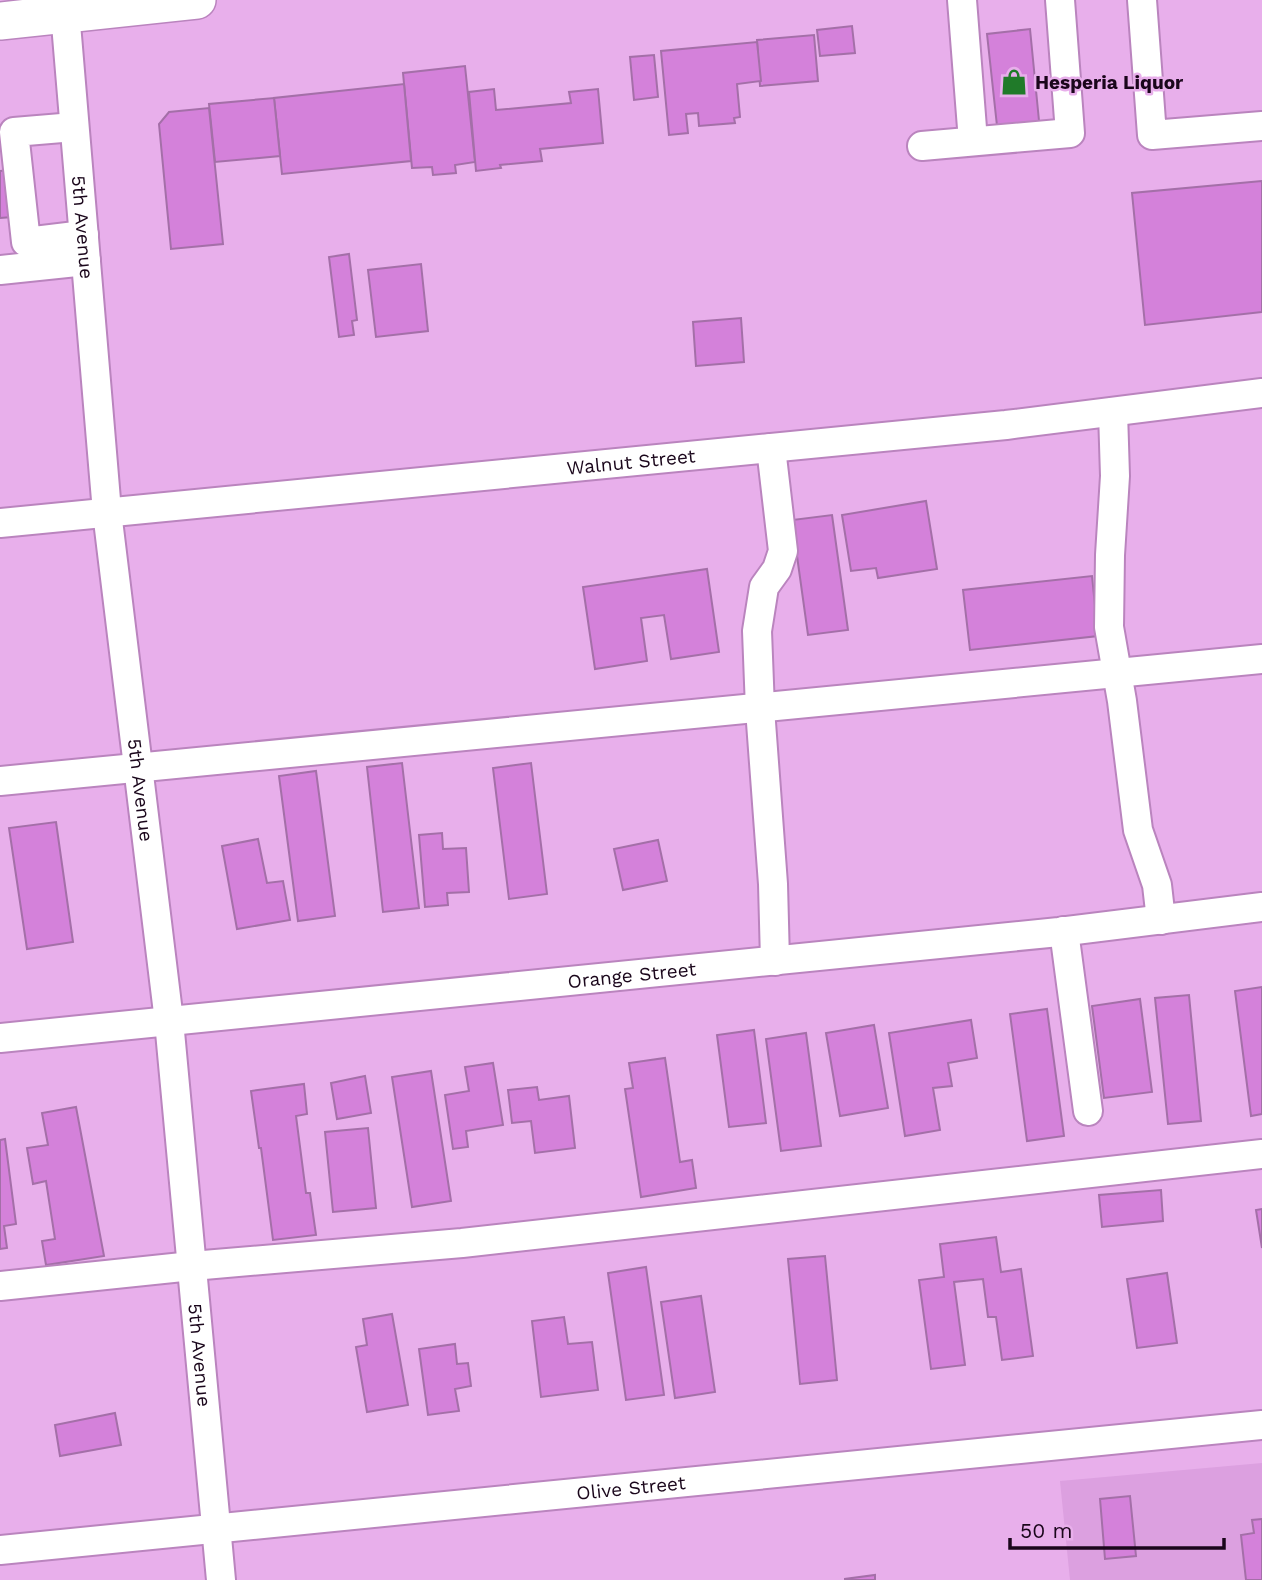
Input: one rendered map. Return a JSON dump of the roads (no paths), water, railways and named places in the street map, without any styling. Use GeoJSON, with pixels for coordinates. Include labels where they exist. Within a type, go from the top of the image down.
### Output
{"type":"FeatureCollection","features":[{"type":"Feature","properties":{"kind":"main road"},"geometry":{"type":"LineString","coordinates":[[0,21],[65,7],[197,0]]}},
{"type":"Feature","properties":{"kind":"street"},"geometry":{"type":"LineString","coordinates":[[962,0],[973,142]]}},
{"type":"Feature","properties":{"kind":"street"},"geometry":{"type":"LineString","coordinates":[[922,146],[1070,133],[1060,0]]}},
{"type":"Feature","properties":{"kind":"street"},"geometry":{"type":"LineString","coordinates":[[1142,0],[1152,135],[1262,126]]}},
{"type":"Feature","properties":{"kind":"street","name":"5th Avenue"},"geometry":{"type":"LineString","coordinates":[[65,7],[107,512],[169,1021],[222,1580]]}},
{"type":"Feature","properties":{"kind":"street"},"geometry":{"type":"LineString","coordinates":[[74,127],[7,133],[26,242],[85,248]]}},
{"type":"Feature","properties":{"kind":"street"},"geometry":{"type":"LineString","coordinates":[[0,270],[85,248]]}},
{"type":"Feature","properties":{"kind":"street","name":"Walnut Street"},"geometry":{"type":"LineString","coordinates":[[0,523],[995,426],[1262,393]]}},
{"type":"Feature","properties":{"kind":"street"},"geometry":{"type":"LineString","coordinates":[[1113,412],[1115,476],[1109,627],[1138,830],[1157,885],[1161,920]]}},
{"type":"Feature","properties":{"kind":"street"},"geometry":{"type":"LineString","coordinates":[[771,448],[783,551],[777,569],[764,587],[757,631],[773,884],[775,961]]}},
{"type":"Feature","properties":{"kind":"street"},"geometry":{"type":"LineString","coordinates":[[0,780],[1262,660]]}},
{"type":"Feature","properties":{"kind":"street","name":"Orange Street"},"geometry":{"type":"LineString","coordinates":[[0,1038],[775,961],[1262,907]]}},
{"type":"Feature","properties":{"kind":"street"},"geometry":{"type":"LineString","coordinates":[[1064,931],[1088,1111]]}},
{"type":"Feature","properties":{"kind":"street"},"geometry":{"type":"LineString","coordinates":[[0,1286],[192,1266],[462,1243],[1262,1154]]}},
{"type":"Feature","properties":{"kind":"street","name":"Olive Street"},"geometry":{"type":"LineString","coordinates":[[0,1550],[1262,1425]]}},
{"type":"Feature","properties":{"kind":"place","name":"Hesperia Liquor"},"geometry":{"type":"Point","coordinates":[1014,82]}}]}
